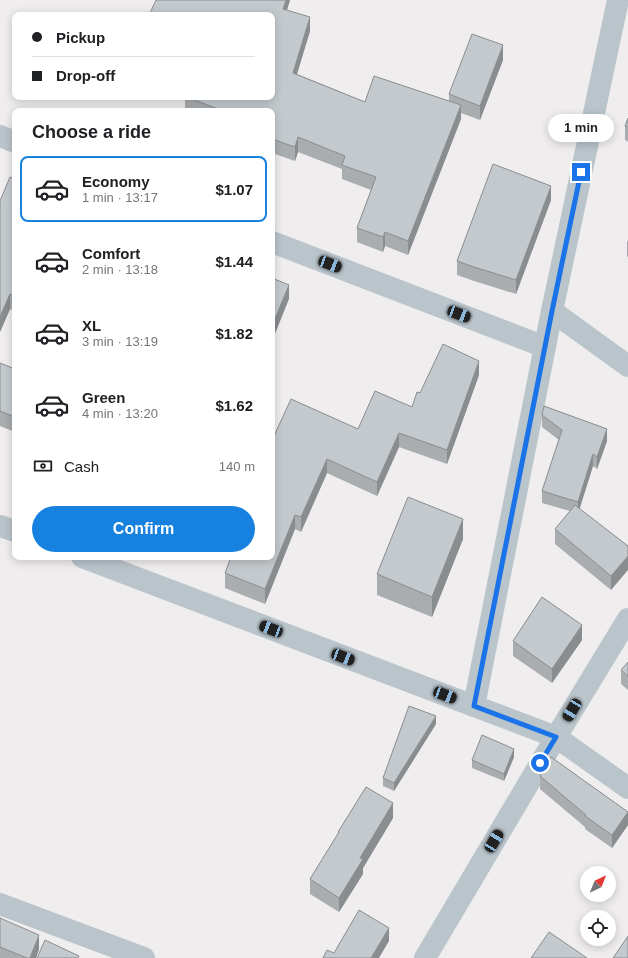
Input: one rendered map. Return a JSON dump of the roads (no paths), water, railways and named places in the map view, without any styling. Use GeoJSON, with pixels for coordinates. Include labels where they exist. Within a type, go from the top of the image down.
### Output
{"type":"FeatureCollection","features":[{"type":"Feature","properties":{"kind":"street"},"geometry":{"type":"LineString","coordinates":[[474,706],[552,311],[619,3]]}},
{"type":"Feature","properties":{"kind":"street"},"geometry":{"type":"LineString","coordinates":[[0,136],[12,141]]}},
{"type":"Feature","properties":{"kind":"street"},"geometry":{"type":"LineString","coordinates":[[275,243],[545,347]]}},
{"type":"Feature","properties":{"kind":"street"},"geometry":{"type":"LineString","coordinates":[[552,311],[628,366]]}},
{"type":"Feature","properties":{"kind":"street"},"geometry":{"type":"LineString","coordinates":[[0,526],[12,530]]}},
{"type":"Feature","properties":{"kind":"street"},"geometry":{"type":"LineString","coordinates":[[90,560],[556,737],[628,788]]}},
{"type":"Feature","properties":{"kind":"street"},"geometry":{"type":"LineString","coordinates":[[425,958],[628,619]]}},
{"type":"Feature","properties":{"kind":"street"},"geometry":{"type":"LineString","coordinates":[[0,904],[144,958]]}}]}
